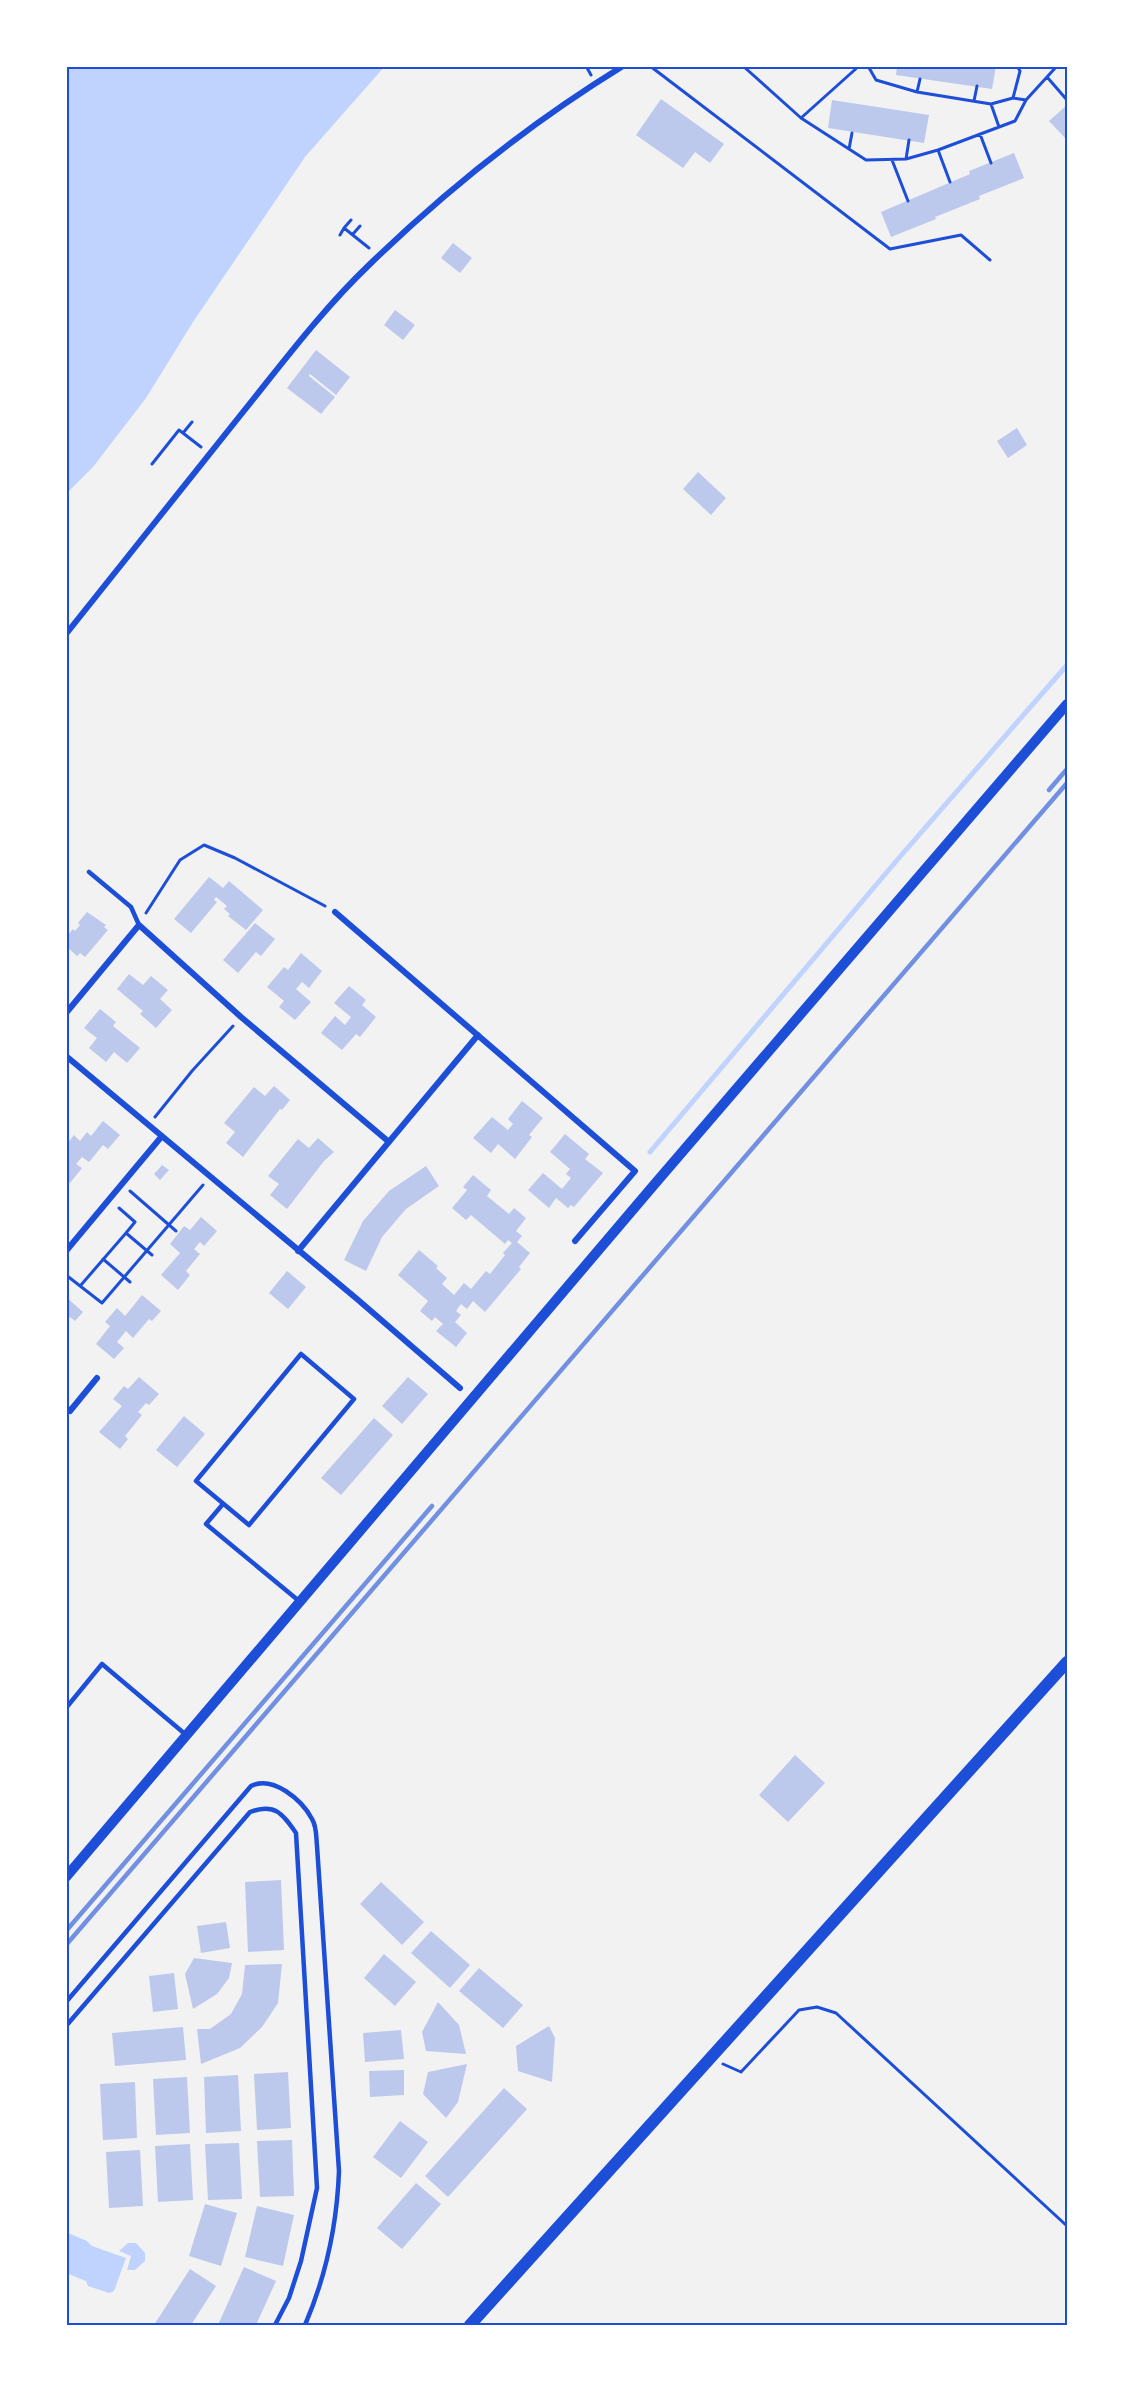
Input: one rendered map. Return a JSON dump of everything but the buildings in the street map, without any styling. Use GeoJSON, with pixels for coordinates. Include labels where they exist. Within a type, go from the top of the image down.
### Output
{"type":"FeatureCollection","features":[{"type":"Feature","properties":{"kind":"main road"},"geometry":{"type":"LineString","coordinates":[[470,2325],[1067,1662]]}},
{"type":"Feature","properties":{"kind":"street"},"geometry":{"type":"LineString","coordinates":[[66,634],[284,361],[331,305],[369,265],[497,154],[556,110],[623,66]]}},
{"type":"Feature","properties":{"kind":"street"},"geometry":{"type":"LineString","coordinates":[[66,1877],[1067,704]]}},
{"type":"Feature","properties":{"kind":"street"},"geometry":{"type":"LineString","coordinates":[[335,912],[635,1171],[576,1241]]}},
{"type":"Feature","properties":{"kind":"street"},"geometry":{"type":"LineString","coordinates":[[66,1013],[139,925],[241,1017],[389,1142]]}},
{"type":"Feature","properties":{"kind":"street"},"geometry":{"type":"LineString","coordinates":[[298,1251],[478,1035]]}},
{"type":"Feature","properties":{"kind":"street"},"geometry":{"type":"LineString","coordinates":[[66,1056],[360,1301],[460,1388]]}},
{"type":"Feature","properties":{"kind":"street"},"geometry":{"type":"LineString","coordinates":[[66,1251],[162,1136]]}},
{"type":"Feature","properties":{"kind":"street"},"geometry":{"type":"LineString","coordinates":[[66,1408],[70,1411],[97,1378]]}},
{"type":"Feature","properties":{"kind":"lane"},"geometry":{"type":"LineString","coordinates":[[89,872],[131,907],[139,925]]}},
{"type":"Feature","properties":{"kind":"lane"},"geometry":{"type":"LineString","coordinates":[[301,1354],[354,1399],[249,1526],[223,1504],[196,1481],[301,1354]]}},
{"type":"Feature","properties":{"kind":"lane"},"geometry":{"type":"LineString","coordinates":[[223,1504],[206,1524],[300,1602]]}},
{"type":"Feature","properties":{"kind":"lane"},"geometry":{"type":"LineString","coordinates":[[66,1708],[102,1664],[187,1735]]}},
{"type":"Feature","properties":{"kind":"lane"},"geometry":{"type":"LineString","coordinates":[[66,2002],[251,1786],[263,1782],[272,1784],[291,1796],[309,1814],[315,1825],[317,1846],[339,2171],[338,2197],[328,2256],[319,2291],[305,2325]]}},
{"type":"Feature","properties":{"kind":"lane"},"geometry":{"type":"LineString","coordinates":[[66,2026],[250,1812],[271,1808],[280,1812],[296,1833],[317,2188],[302,2261],[289,2298],[275,2325]]}},
{"type":"Feature","properties":{"kind":"path"},"geometry":{"type":"LineString","coordinates":[[650,66],[890,249],[961,235],[990,260]]}},
{"type":"Feature","properties":{"kind":"path"},"geometry":{"type":"LineString","coordinates":[[743,66],[801,118],[866,160],[906,159],[938,150],[1015,121],[1026,100],[1058,66]]}},
{"type":"Feature","properties":{"kind":"path"},"geometry":{"type":"LineString","coordinates":[[801,118],[859,66]]}},
{"type":"Feature","properties":{"kind":"path"},"geometry":{"type":"LineString","coordinates":[[868,66],[876,80],[917,92],[991,104],[1013,98],[1026,100]]}},
{"type":"Feature","properties":{"kind":"path"},"geometry":{"type":"LineString","coordinates":[[1013,98],[1020,71],[1017,66]]}},
{"type":"Feature","properties":{"kind":"path"},"geometry":{"type":"LineString","coordinates":[[1047,77],[1067,100]]}},
{"type":"Feature","properties":{"kind":"path"},"geometry":{"type":"LineString","coordinates":[[917,92],[920,79]]}},
{"type":"Feature","properties":{"kind":"path"},"geometry":{"type":"LineString","coordinates":[[974,101],[977,86]]}},
{"type":"Feature","properties":{"kind":"path"},"geometry":{"type":"LineString","coordinates":[[991,104],[999,127]]}},
{"type":"Feature","properties":{"kind":"path"},"geometry":{"type":"LineString","coordinates":[[849,149],[852,133]]}},
{"type":"Feature","properties":{"kind":"path"},"geometry":{"type":"LineString","coordinates":[[980,134],[991,162]]}},
{"type":"Feature","properties":{"kind":"path"},"geometry":{"type":"LineString","coordinates":[[906,159],[909,140]]}},
{"type":"Feature","properties":{"kind":"path"},"geometry":{"type":"LineString","coordinates":[[938,150],[950,182]]}},
{"type":"Feature","properties":{"kind":"path"},"geometry":{"type":"LineString","coordinates":[[892,160],[908,201]]}},
{"type":"Feature","properties":{"kind":"path"},"geometry":{"type":"LineString","coordinates":[[340,235],[351,220]]}},
{"type":"Feature","properties":{"kind":"path"},"geometry":{"type":"LineString","coordinates":[[353,234],[360,226]]}},
{"type":"Feature","properties":{"kind":"path"},"geometry":{"type":"LineString","coordinates":[[344,228],[366,245]]}},
{"type":"Feature","properties":{"kind":"path"},"geometry":{"type":"LineString","coordinates":[[183,433],[192,422]]}},
{"type":"Feature","properties":{"kind":"path"},"geometry":{"type":"LineString","coordinates":[[152,464],[178,430],[196,443]]}},
{"type":"Feature","properties":{"kind":"path"},"geometry":{"type":"LineString","coordinates":[[139,925],[155,896],[180,860],[204,845],[235,858],[335,912]]}},
{"type":"Feature","properties":{"kind":"path"},"geometry":{"type":"LineString","coordinates":[[148,1125],[192,1071],[241,1017]]}},
{"type":"Feature","properties":{"kind":"path"},"geometry":{"type":"LineString","coordinates":[[66,1275],[102,1303],[199,1190]]}},
{"type":"Feature","properties":{"kind":"path"},"geometry":{"type":"LineString","coordinates":[[81,1285],[135,1222],[118,1208],[132,1192],[176,1231]]}},
{"type":"Feature","properties":{"kind":"path"},"geometry":{"type":"LineString","coordinates":[[126,1233],[152,1255]]}},
{"type":"Feature","properties":{"kind":"path"},"geometry":{"type":"LineString","coordinates":[[103,1259],[130,1282]]}},
{"type":"Feature","properties":{"kind":"path"},"geometry":{"type":"LineString","coordinates":[[710,2057],[741,2072],[799,2010],[817,2007],[836,2013],[1067,2226]]}},
{"type":"Feature","properties":{"kind":"water"},"geometry":{"type":"Polygon","coordinates":[[[66,66],[385,66],[305,157],[193,322],[146,398],[93,467],[66,494],[66,66]]]}},
{"type":"Feature","properties":{"kind":"water"},"geometry":{"type":"Polygon","coordinates":[[[66,2234],[87,2241],[92,2246],[126,2258],[114,2291],[109,2293],[88,2286],[86,2281],[66,2273],[66,2234]]]}},
{"type":"Feature","properties":{"kind":"water"},"geometry":{"type":"Polygon","coordinates":[[[128,2243],[136,2243],[145,2253],[145,2261],[135,2270],[127,2270],[131,2256],[119,2251],[128,2243]]]}},
{"type":"Feature","properties":{"kind":"waterway"},"geometry":{"type":"LineString","coordinates":[[650,1152],[898,859],[1067,665]]}},
{"type":"Feature","properties":{"kind":"railway"},"geometry":{"type":"LineString","coordinates":[[1049,790],[1067,769]]}},
{"type":"Feature","properties":{"kind":"railway"},"geometry":{"type":"LineString","coordinates":[[66,1945],[1067,783]]}},
{"type":"Feature","properties":{"kind":"railway"},"geometry":{"type":"LineString","coordinates":[[66,1931],[432,1506]]}}]}
